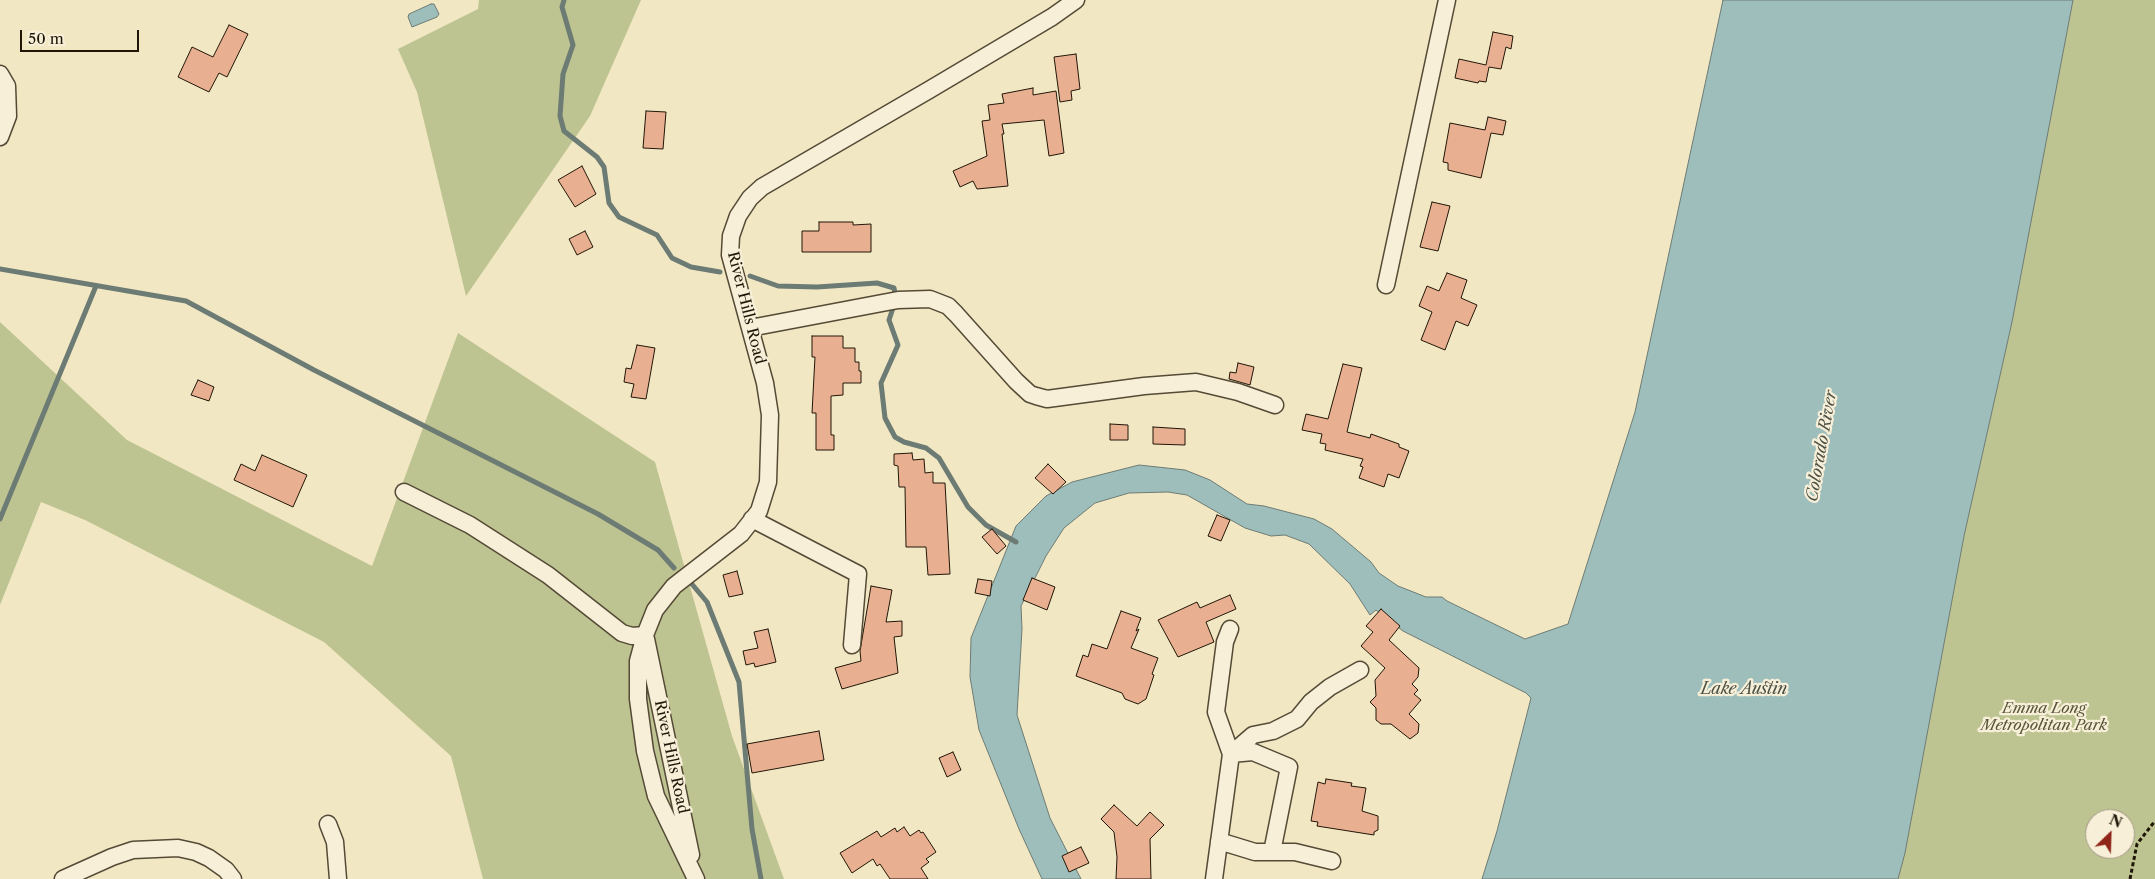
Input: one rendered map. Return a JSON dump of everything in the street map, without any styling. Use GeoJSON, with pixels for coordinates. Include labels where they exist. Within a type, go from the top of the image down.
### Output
{"type":"FeatureCollection","features":[{"type":"Feature","properties":{"kind":"street","name":"River Hills Road"},"geometry":{"type":"LineString","coordinates":[[696,879],[656,796],[645,751],[638,699],[638,661],[645,635],[655,610],[674,586],[741,534],[759,511],[768,482],[770,415],[765,383],[730,255],[731,236],[738,216],[750,198],[762,187],[1052,17],[1076,0]]}},
{"type":"Feature","properties":{"kind":"street"},"geometry":{"type":"LineString","coordinates":[[1386,286],[1447,0]]}},
{"type":"Feature","properties":{"kind":"street"},"geometry":{"type":"LineString","coordinates":[[0,74],[8,86],[8,116],[0,137]]}},
{"type":"Feature","properties":{"kind":"street"},"geometry":{"type":"LineString","coordinates":[[750,328],[898,300],[930,299],[948,306],[1016,381],[1030,394],[1036,396],[1047,399],[1144,386],[1196,382],[1238,392],[1276,405]]}},
{"type":"Feature","properties":{"kind":"street"},"geometry":{"type":"LineString","coordinates":[[404,492],[470,525],[548,575],[622,633],[632,636],[645,635]]}},
{"type":"Feature","properties":{"kind":"street"},"geometry":{"type":"LineString","coordinates":[[752,519],[858,574],[852,645]]}},
{"type":"Feature","properties":{"kind":"street"},"geometry":{"type":"LineString","coordinates":[[1219,877],[1219,842],[1231,754],[1216,712],[1225,642],[1230,629]]}},
{"type":"Feature","properties":{"kind":"street","name":"River Hills Road"},"geometry":{"type":"LineString","coordinates":[[645,635],[696,879]]}},
{"type":"Feature","properties":{"kind":"street"},"geometry":{"type":"LineString","coordinates":[[1231,754],[1253,735],[1273,731],[1296,719],[1311,702],[1330,687],[1360,670]]}},
{"type":"Feature","properties":{"kind":"street"},"geometry":{"type":"LineString","coordinates":[[1231,754],[1253,752],[1289,766],[1272,852]]}},
{"type":"Feature","properties":{"kind":"street"},"geometry":{"type":"LineString","coordinates":[[328,824],[334,842],[338,879]]}},
{"type":"Feature","properties":{"kind":"street"},"geometry":{"type":"LineString","coordinates":[[1219,842],[1255,852],[1295,852],[1332,861]]}},
{"type":"Feature","properties":{"kind":"street"},"geometry":{"type":"LineString","coordinates":[[63,879],[112,857],[133,850],[178,848],[196,852],[209,858],[226,870],[233,879]]}},
{"type":"Feature","properties":{"kind":"path"},"geometry":{"type":"LineString","coordinates":[[2130,879],[2137,844],[2155,821]]}},
{"type":"Feature","properties":{"kind":"green space"},"geometry":{"type":"Polygon","coordinates":[[[479,0],[641,0],[590,116],[466,296],[417,92],[398,49],[478,9],[479,0]]]}},
{"type":"Feature","properties":{"kind":"green space","name":"Emma Long Metropolitan Park"},"geometry":{"type":"Polygon","coordinates":[[[2073,0],[2155,0],[2155,879],[1898,879],[1905,853],[1964,536],[2012,322],[2073,0]]]}},
{"type":"Feature","properties":{"kind":"green space"},"geometry":{"type":"Polygon","coordinates":[[[0,322],[127,440],[372,566],[458,333],[655,462],[732,736],[784,879],[483,879],[451,756],[324,642],[85,520],[41,502],[0,605],[0,322]]]}},
{"type":"Feature","properties":{"kind":"water","name":"Lake Austin"},"geometry":{"type":"Polygon","coordinates":[[[1723,0],[2073,0],[2012,322],[1964,536],[1905,853],[1898,879],[1482,879],[1497,831],[1531,698],[1526,693],[1403,631],[1376,610],[1370,615],[1350,584],[1309,544],[1285,535],[1271,536],[1245,528],[1187,495],[1168,492],[1129,493],[1095,503],[1064,528],[1046,556],[1021,606],[1022,629],[1017,715],[1050,818],[1081,879],[1042,879],[1019,829],[979,730],[970,677],[971,638],[1016,526],[1046,496],[1072,482],[1139,465],[1185,470],[1210,480],[1247,504],[1264,506],[1314,519],[1332,529],[1371,562],[1379,573],[1398,586],[1426,597],[1442,597],[1525,639],[1568,624],[1635,412],[1723,0]]]}},
{"type":"Feature","properties":{"kind":"water"},"geometry":{"type":"Polygon","coordinates":[[[434,4],[439,14],[437,17],[412,27],[408,17],[409,14],[434,4]]]}},
{"type":"Feature","properties":{"kind":"building"},"geometry":{"type":"Polygon","coordinates":[[[229,25],[248,34],[227,77],[219,73],[209,92],[178,77],[192,47],[213,57],[229,25]]]}},
{"type":"Feature","properties":{"kind":"building"},"geometry":{"type":"Polygon","coordinates":[[[1493,32],[1513,36],[1511,49],[1506,47],[1501,69],[1489,67],[1486,82],[1479,81],[1478,83],[1455,78],[1459,59],[1486,65],[1493,32]]]}},
{"type":"Feature","properties":{"kind":"building"},"geometry":{"type":"Polygon","coordinates":[[[1076,54],[1080,89],[1071,91],[1072,100],[1060,102],[1054,57],[1076,54]]]}},
{"type":"Feature","properties":{"kind":"building"},"geometry":{"type":"Polygon","coordinates":[[[1033,88],[1033,95],[1056,91],[1064,153],[1049,156],[1044,120],[1002,124],[1008,186],[977,189],[973,181],[960,187],[953,171],[987,156],[982,121],[990,120],[988,105],[1004,103],[1002,94],[1033,88]]]}},
{"type":"Feature","properties":{"kind":"building"},"geometry":{"type":"Polygon","coordinates":[[[646,111],[666,112],[663,149],[643,148],[646,111]]]}},
{"type":"Feature","properties":{"kind":"building"},"geometry":{"type":"Polygon","coordinates":[[[1488,117],[1506,121],[1503,135],[1491,133],[1481,178],[1448,170],[1448,163],[1443,162],[1450,123],[1485,130],[1488,117]]]}},
{"type":"Feature","properties":{"kind":"building"},"geometry":{"type":"Polygon","coordinates":[[[582,166],[596,194],[575,207],[558,180],[582,166]]]}},
{"type":"Feature","properties":{"kind":"building"},"geometry":{"type":"Polygon","coordinates":[[[1432,202],[1450,206],[1438,251],[1420,247],[1432,202]]]}},
{"type":"Feature","properties":{"kind":"building"},"geometry":{"type":"Polygon","coordinates":[[[819,222],[853,222],[853,225],[871,224],[871,252],[802,252],[802,231],[819,231],[819,222]]]}},
{"type":"Feature","properties":{"kind":"building"},"geometry":{"type":"Polygon","coordinates":[[[585,231],[593,247],[577,255],[569,239],[585,231]]]}},
{"type":"Feature","properties":{"kind":"building"},"geometry":{"type":"Polygon","coordinates":[[[1447,273],[1467,280],[1461,298],[1477,305],[1468,326],[1456,321],[1445,350],[1421,340],[1432,312],[1419,306],[1427,286],[1439,291],[1447,273]]]}},
{"type":"Feature","properties":{"kind":"building"},"geometry":{"type":"Polygon","coordinates":[[[812,336],[843,336],[843,348],[855,348],[855,362],[859,362],[859,371],[861,371],[861,383],[843,383],[843,395],[831,396],[831,435],[834,435],[834,450],[816,450],[816,413],[812,413],[815,357],[812,357],[812,336]]]}},
{"type":"Feature","properties":{"kind":"building"},"geometry":{"type":"Polygon","coordinates":[[[637,345],[655,348],[646,399],[631,397],[634,384],[624,382],[626,368],[631,369],[637,345]]]}},
{"type":"Feature","properties":{"kind":"building"},"geometry":{"type":"Polygon","coordinates":[[[1238,363],[1254,367],[1250,385],[1229,379],[1230,372],[1236,373],[1238,363]]]}},
{"type":"Feature","properties":{"kind":"building"},"geometry":{"type":"Polygon","coordinates":[[[1343,364],[1362,368],[1347,432],[1370,438],[1371,434],[1399,444],[1399,447],[1409,451],[1399,478],[1388,474],[1384,487],[1359,478],[1363,467],[1360,466],[1363,459],[1325,450],[1326,444],[1320,443],[1322,434],[1302,430],[1306,414],[1328,419],[1343,364]]]}},
{"type":"Feature","properties":{"kind":"building"},"geometry":{"type":"Polygon","coordinates":[[[198,380],[214,387],[209,401],[191,395],[198,380]]]}},
{"type":"Feature","properties":{"kind":"building"},"geometry":{"type":"Polygon","coordinates":[[[1110,424],[1128,425],[1128,440],[1110,440],[1110,424]]]}},
{"type":"Feature","properties":{"kind":"building"},"geometry":{"type":"Polygon","coordinates":[[[1153,427],[1185,429],[1185,445],[1153,444],[1153,427]]]}},
{"type":"Feature","properties":{"kind":"building"},"geometry":{"type":"Polygon","coordinates":[[[912,453],[913,460],[924,459],[925,473],[933,472],[933,483],[945,483],[950,574],[928,575],[926,547],[906,547],[905,487],[899,487],[898,466],[894,465],[894,454],[912,453]]]}},
{"type":"Feature","properties":{"kind":"building"},"geometry":{"type":"Polygon","coordinates":[[[262,455],[307,475],[293,507],[234,480],[241,464],[255,471],[262,455]]]}},
{"type":"Feature","properties":{"kind":"building"},"geometry":{"type":"Polygon","coordinates":[[[1048,464],[1066,482],[1053,494],[1035,478],[1048,464]]]}},
{"type":"Feature","properties":{"kind":"building"},"geometry":{"type":"Polygon","coordinates":[[[1217,515],[1230,520],[1221,541],[1208,536],[1217,515]]]}},
{"type":"Feature","properties":{"kind":"building"},"geometry":{"type":"Polygon","coordinates":[[[992,529],[1006,546],[997,554],[982,537],[992,529]]]}},
{"type":"Feature","properties":{"kind":"building"},"geometry":{"type":"Polygon","coordinates":[[[737,571],[743,594],[729,597],[723,575],[737,571]]]}},
{"type":"Feature","properties":{"kind":"building"},"geometry":{"type":"Polygon","coordinates":[[[1032,578],[1055,587],[1047,610],[1023,600],[1032,578]]]}},
{"type":"Feature","properties":{"kind":"building"},"geometry":{"type":"Polygon","coordinates":[[[978,579],[992,581],[990,596],[975,593],[978,579]]]}},
{"type":"Feature","properties":{"kind":"building"},"geometry":{"type":"Polygon","coordinates":[[[871,586],[892,590],[886,622],[902,621],[902,636],[894,637],[898,673],[842,689],[835,668],[861,661],[860,651],[871,586]]]}},
{"type":"Feature","properties":{"kind":"building"},"geometry":{"type":"Polygon","coordinates":[[[1230,595],[1236,609],[1206,622],[1214,642],[1178,657],[1158,620],[1197,602],[1200,608],[1230,595]]]}},
{"type":"Feature","properties":{"kind":"building"},"geometry":{"type":"Polygon","coordinates":[[[1381,609],[1400,626],[1389,640],[1419,668],[1418,677],[1412,684],[1418,690],[1414,694],[1421,700],[1409,714],[1419,724],[1418,733],[1410,739],[1391,724],[1381,724],[1376,720],[1376,708],[1370,702],[1376,696],[1375,680],[1385,668],[1361,646],[1373,632],[1366,626],[1381,609]]]}},
{"type":"Feature","properties":{"kind":"building"},"geometry":{"type":"Polygon","coordinates":[[[1121,611],[1141,618],[1136,631],[1139,629],[1131,648],[1158,658],[1146,699],[1138,704],[1125,699],[1122,693],[1076,676],[1083,655],[1088,657],[1092,644],[1107,649],[1121,611]]]}},
{"type":"Feature","properties":{"kind":"building"},"geometry":{"type":"Polygon","coordinates":[[[768,629],[776,662],[755,667],[754,663],[746,665],[743,651],[758,648],[754,632],[768,629]]]}},
{"type":"Feature","properties":{"kind":"building"},"geometry":{"type":"Polygon","coordinates":[[[819,731],[824,760],[752,773],[747,744],[819,731]]]}},
{"type":"Feature","properties":{"kind":"building"},"geometry":{"type":"Polygon","coordinates":[[[953,752],[961,770],[947,777],[939,758],[953,752]]]}},
{"type":"Feature","properties":{"kind":"building"},"geometry":{"type":"Polygon","coordinates":[[[1326,779],[1352,783],[1351,786],[1366,788],[1362,811],[1378,816],[1378,830],[1374,832],[1374,835],[1317,826],[1318,822],[1311,821],[1318,782],[1325,784],[1326,779]]]}},
{"type":"Feature","properties":{"kind":"building"},"geometry":{"type":"Polygon","coordinates":[[[1114,805],[1137,826],[1150,812],[1164,825],[1150,839],[1151,879],[1116,879],[1117,857],[1114,832],[1101,819],[1114,805]]]}},
{"type":"Feature","properties":{"kind":"building"},"geometry":{"type":"Polygon","coordinates":[[[904,827],[910,836],[919,830],[921,833],[923,832],[936,852],[926,859],[929,862],[921,868],[928,879],[890,879],[880,864],[877,866],[873,859],[852,873],[840,853],[877,831],[881,837],[895,828],[897,832],[904,827]]]}},
{"type":"Feature","properties":{"kind":"building"},"geometry":{"type":"Polygon","coordinates":[[[1081,847],[1089,863],[1069,872],[1062,856],[1081,847]]]}},
{"type":"Feature","properties":{"kind":"waterway"},"geometry":{"type":"LineString","coordinates":[[564,0],[562,7],[573,45],[563,74],[560,116],[564,131],[597,157],[604,167],[609,203],[619,217],[657,235],[672,258],[691,267],[720,272]]}},
{"type":"Feature","properties":{"kind":"waterway"},"geometry":{"type":"LineString","coordinates":[[0,269],[186,301],[314,370],[598,514],[658,550],[674,568]]}},
{"type":"Feature","properties":{"kind":"waterway"},"geometry":{"type":"LineString","coordinates":[[750,276],[778,286],[817,287],[877,283],[894,288],[895,294]]}},
{"type":"Feature","properties":{"kind":"waterway"},"geometry":{"type":"LineString","coordinates":[[0,519],[96,286]]}},
{"type":"Feature","properties":{"kind":"waterway"},"geometry":{"type":"LineString","coordinates":[[893,308],[889,320],[898,345],[881,383],[885,418],[895,437],[904,442],[926,448],[939,458],[968,507],[986,525],[1016,542]]}},
{"type":"Feature","properties":{"kind":"waterway"},"geometry":{"type":"LineString","coordinates":[[691,583],[707,602],[739,682],[752,829],[761,879]]}},
{"type":"Feature","properties":{"kind":"water label","name":"Colorado River"},"geometry":{"type":"Point","coordinates":[1822,446]}}]}
